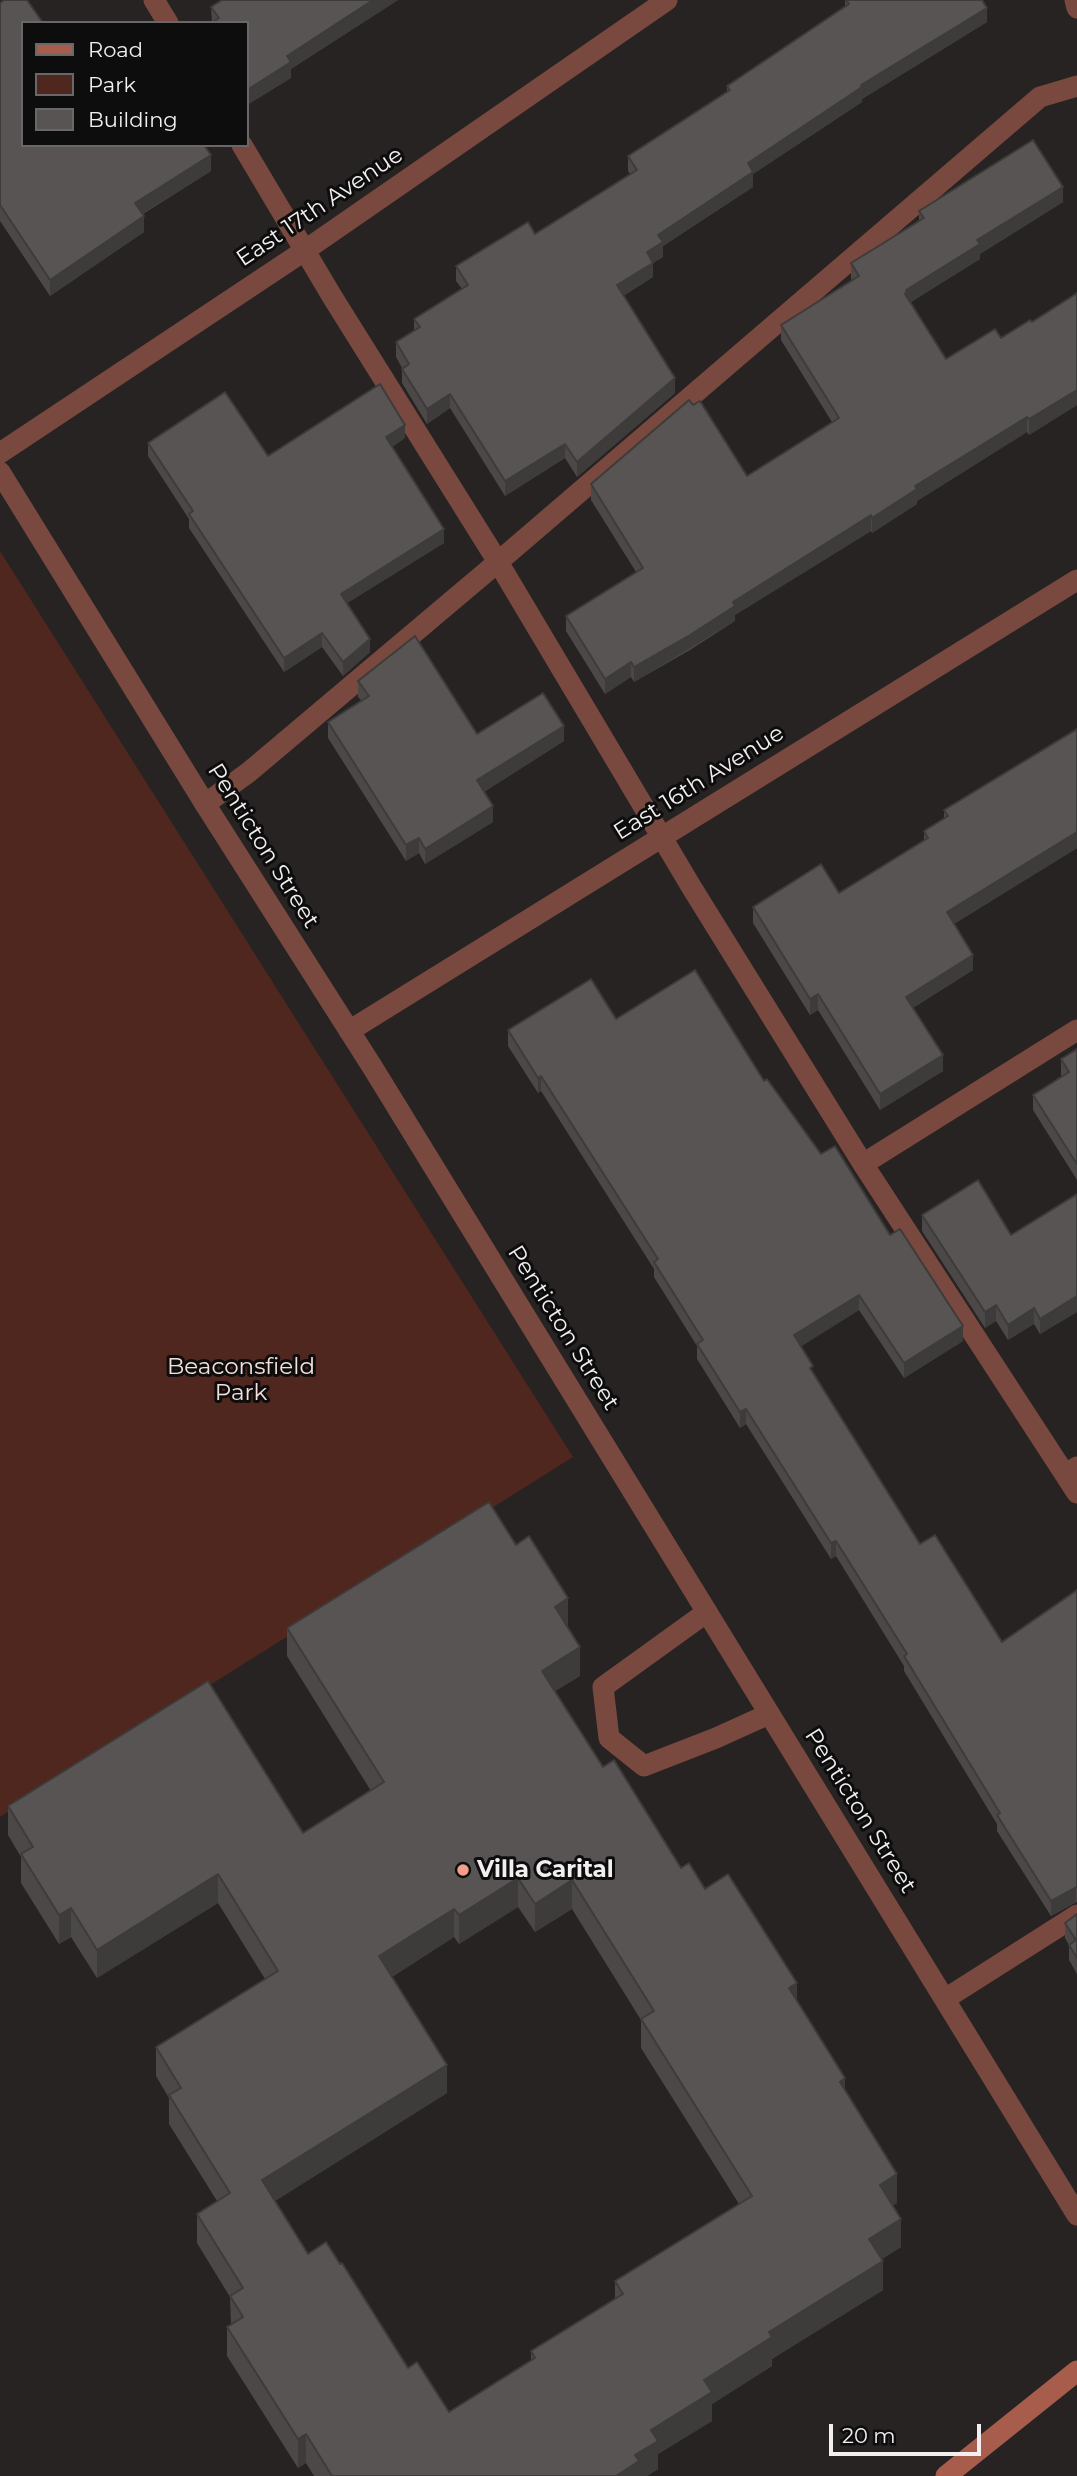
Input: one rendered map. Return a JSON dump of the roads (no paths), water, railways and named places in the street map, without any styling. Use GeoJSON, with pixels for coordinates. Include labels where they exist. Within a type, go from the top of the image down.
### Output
{"type":"FeatureCollection","features":[{"type":"Feature","properties":{"kind":"main road"},"geometry":{"type":"LineString","coordinates":[[946,2476],[1077,2371]]}},
{"type":"Feature","properties":{"kind":"street"},"geometry":{"type":"LineString","coordinates":[[154,0],[167,21]]}},
{"type":"Feature","properties":{"kind":"street","name":"East 17th Avenue"},"geometry":{"type":"LineString","coordinates":[[0,453],[304,251],[667,0]]}},
{"type":"Feature","properties":{"kind":"street"},"geometry":{"type":"LineString","coordinates":[[1076,0],[1077,8]]}},
{"type":"Feature","properties":{"kind":"street"},"geometry":{"type":"LineString","coordinates":[[205,804],[249,772],[498,562],[1040,97],[1077,86]]}},
{"type":"Feature","properties":{"kind":"street"},"geometry":{"type":"LineString","coordinates":[[243,147],[304,251],[498,562],[661,837],[863,1164],[1071,1470],[1077,1493]]}},
{"type":"Feature","properties":{"kind":"street","name":"Penticton Street"},"geometry":{"type":"LineString","coordinates":[[0,472],[349,1031],[1077,2215]]}},
{"type":"Feature","properties":{"kind":"street","name":"East 16th Avenue"},"geometry":{"type":"LineString","coordinates":[[349,1031],[1077,580]]}},
{"type":"Feature","properties":{"kind":"street"},"geometry":{"type":"LineString","coordinates":[[863,1164],[1077,1030]]}},
{"type":"Feature","properties":{"kind":"street"},"geometry":{"type":"LineString","coordinates":[[707,1612],[603,1687],[609,1738],[644,1766],[769,1714]]}},
{"type":"Feature","properties":{"kind":"street"},"geometry":{"type":"LineString","coordinates":[[945,1998],[1077,1915]]}},
{"type":"Feature","properties":{"kind":"place","name":"Villa Carital"},"geometry":{"type":"Point","coordinates":[463,1870]}},
{"type":"Feature","properties":{"kind":"park label","name":"Beaconsfield Park"},"geometry":{"type":"Point","coordinates":[241,1380]}}]}
